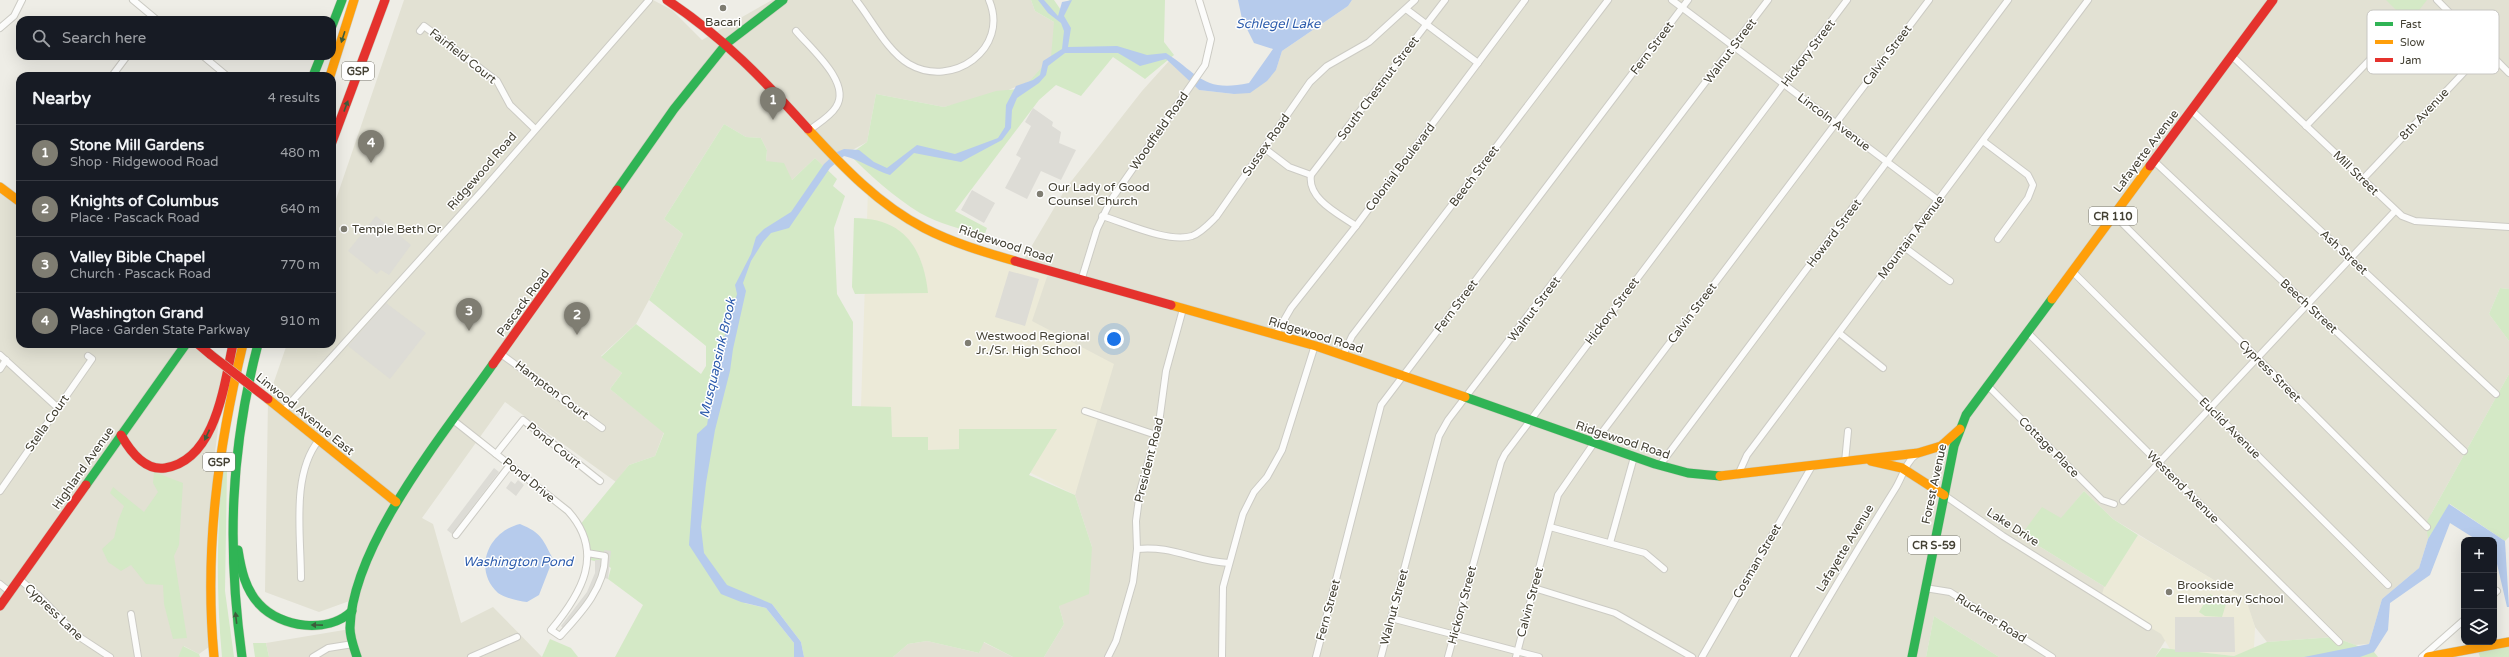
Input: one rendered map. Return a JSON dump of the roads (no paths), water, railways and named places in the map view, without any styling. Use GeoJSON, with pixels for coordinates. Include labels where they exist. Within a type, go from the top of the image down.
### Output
{"type":"FeatureCollection","features":[{"type":"Feature","properties":{"kind":"main road"},"geometry":{"type":"LineString","coordinates":[[336,16],[342,0]]}},
{"type":"Feature","properties":{"kind":"main road","name":"GSP"},"geometry":{"type":"LineString","coordinates":[[336,57],[354,0]]}},
{"type":"Feature","properties":{"kind":"main road","name":"GSP"},"geometry":{"type":"LineString","coordinates":[[336,131],[385,0]]}},
{"type":"Feature","properties":{"kind":"main road","name":"Ridgewood Road"},"geometry":{"type":"LineString","coordinates":[[667,0],[727,43],[808,132],[842,166],[894,210],[926,228],[976,248],[1080,281],[1276,334],[1343,354],[1634,457],[1697,475],[1738,475],[1918,453],[1941,446],[1959,432]]}},
{"type":"Feature","properties":{"kind":"main road","name":"Pascack Road"},"geometry":{"type":"LineString","coordinates":[[357,657],[350,629],[352,611],[361,581],[396,502],[674,109],[727,43],[783,0]]}},
{"type":"Feature","properties":{"kind":"main road","name":"Lafayette Avenue"},"geometry":{"type":"LineString","coordinates":[[1959,432],[1974,403],[1987,385],[2273,0]]}},
{"type":"Feature","properties":{"kind":"main road"},"geometry":{"type":"LineString","coordinates":[[315,72],[319,60]]}},
{"type":"Feature","properties":{"kind":"main road","name":"GSP"},"geometry":{"type":"LineString","coordinates":[[331,72],[335,60]]}},
{"type":"Feature","properties":{"kind":"main road"},"geometry":{"type":"LineString","coordinates":[[0,187],[16,199]]}},
{"type":"Feature","properties":{"kind":"main road","name":"Highland Avenue"},"geometry":{"type":"LineString","coordinates":[[0,606],[183,348]]}},
{"type":"Feature","properties":{"kind":"main road","name":"Linwood Avenue East"},"geometry":{"type":"LineString","coordinates":[[203,348],[396,502]]}},
{"type":"Feature","properties":{"kind":"main road"},"geometry":{"type":"LineString","coordinates":[[121,436],[132,452],[151,466],[172,467],[192,457],[204,441],[214,417],[233,348]]}},
{"type":"Feature","properties":{"kind":"main road","name":"GSP"},"geometry":{"type":"LineString","coordinates":[[214,657],[206,557],[212,468],[233,348]]}},
{"type":"Feature","properties":{"kind":"main road","name":"GSP"},"geometry":{"type":"LineString","coordinates":[[209,582],[218,469],[242,348]]}},
{"type":"Feature","properties":{"kind":"main road","name":"GSP"},"geometry":{"type":"LineString","coordinates":[[242,657],[232,562],[233,474],[246,392],[257,348]]}},
{"type":"Feature","properties":{"kind":"main road","name":"Forest Avenue"},"geometry":{"type":"LineString","coordinates":[[1912,657],[1944,495],[1959,432]]}},
{"type":"Feature","properties":{"kind":"main road","name":"Lake Drive"},"geometry":{"type":"LineString","coordinates":[[1861,460],[1885,463],[1905,470],[1944,495]]}},
{"type":"Feature","properties":{"kind":"main road"},"geometry":{"type":"LineString","coordinates":[[233,474],[239,557],[245,584],[253,598],[276,617],[299,624],[332,624],[340,621],[352,611]]}},
{"type":"Feature","properties":{"kind":"main road"},"geometry":{"type":"LineString","coordinates":[[2428,657],[2509,642]]}},
{"type":"Feature","properties":{"kind":"street"},"geometry":{"type":"LineString","coordinates":[[0,28],[14,16],[22,0]]}},
{"type":"Feature","properties":{"kind":"street"},"geometry":{"type":"LineString","coordinates":[[132,0],[150,16]]}},
{"type":"Feature","properties":{"kind":"street","name":"Ridgewood Road"},"geometry":{"type":"LineString","coordinates":[[282,411],[649,0]]}},
{"type":"Feature","properties":{"kind":"street"},"geometry":{"type":"LineString","coordinates":[[856,0],[902,59],[919,68],[939,72],[965,66],[983,51],[993,27],[989,0]]}},
{"type":"Feature","properties":{"kind":"street","name":"Woodfield Road"},"geometry":{"type":"LineString","coordinates":[[1080,281],[1102,216],[1111,200],[1198,77],[1208,57],[1211,39],[1200,0]]}},
{"type":"Feature","properties":{"kind":"street","name":"Sussex Road"},"geometry":{"type":"LineString","coordinates":[[1102,216],[1169,237],[1193,236],[1216,217],[1318,73],[1370,42],[1415,0]]}},
{"type":"Feature","properties":{"kind":"street","name":"South Chestnut Street"},"geometry":{"type":"LineString","coordinates":[[1311,175],[1445,0]]}},
{"type":"Feature","properties":{"kind":"street","name":"Colonial Boulevard"},"geometry":{"type":"LineString","coordinates":[[1276,334],[1291,308],[1356,226],[1525,0]]}},
{"type":"Feature","properties":{"kind":"street","name":"Beech Street"},"geometry":{"type":"LineString","coordinates":[[1343,354],[1352,336],[1608,0]]}},
{"type":"Feature","properties":{"kind":"street","name":"Lincoln Avenue"},"geometry":{"type":"LineString","coordinates":[[1672,0],[1939,200]]}},
{"type":"Feature","properties":{"kind":"street","name":"Fern Street"},"geometry":{"type":"LineString","coordinates":[[1316,657],[1381,406],[1688,0]]}},
{"type":"Feature","properties":{"kind":"street","name":"Walnut Street"},"geometry":{"type":"LineString","coordinates":[[1381,657],[1439,436],[1466,398],[1768,0]]}},
{"type":"Feature","properties":{"kind":"street","name":"Hickory Street"},"geometry":{"type":"LineString","coordinates":[[1448,657],[1501,462],[1530,421],[1847,0]]}},
{"type":"Feature","properties":{"kind":"street","name":"Calvin Street"},"geometry":{"type":"LineString","coordinates":[[1516,654],[1558,495],[1594,443],[1929,0]]}},
{"type":"Feature","properties":{"kind":"street","name":"Howard Street"},"geometry":{"type":"LineString","coordinates":[[1660,465],[2008,0]]}},
{"type":"Feature","properties":{"kind":"street","name":"Mountain Avenue"},"geometry":{"type":"LineString","coordinates":[[1738,475],[1747,455],[2088,0]]}},
{"type":"Feature","properties":{"kind":"street"},"geometry":{"type":"LineString","coordinates":[[2437,0],[2447,10]]}},
{"type":"Feature","properties":{"kind":"street"},"geometry":{"type":"LineString","coordinates":[[1406,9],[1478,63]]}},
{"type":"Feature","properties":{"kind":"street","name":"Fairfield Court"},"geometry":{"type":"LineString","coordinates":[[420,31],[424,26],[497,81],[510,105],[535,129]]}},
{"type":"Feature","properties":{"kind":"street"},"geometry":{"type":"LineString","coordinates":[[796,31],[836,78],[840,90],[836,108],[808,132]]}},
{"type":"Feature","properties":{"kind":"street","name":"Mill Street"},"geometry":{"type":"LineString","coordinates":[[2232,56],[2395,211],[2415,221],[2509,227]]}},
{"type":"Feature","properties":{"kind":"street"},"geometry":{"type":"LineString","coordinates":[[115,72],[124,60]]}},
{"type":"Feature","properties":{"kind":"street"},"geometry":{"type":"LineString","coordinates":[[208,60],[222,72]]}},
{"type":"Feature","properties":{"kind":"street"},"geometry":{"type":"LineString","coordinates":[[2306,126],[2367,63]]}},
{"type":"Feature","properties":{"kind":"street"},"geometry":{"type":"LineString","coordinates":[[2499,63],[2509,73]]}},
{"type":"Feature","properties":{"kind":"street","name":"8th Avenue"},"geometry":{"type":"LineString","coordinates":[[2362,179],[2462,74]]}},
{"type":"Feature","properties":{"kind":"street","name":"Ash Street"},"geometry":{"type":"LineString","coordinates":[[2191,110],[2496,394]]}},
{"type":"Feature","properties":{"kind":"street"},"geometry":{"type":"LineString","coordinates":[[1983,141],[2028,175],[2033,185],[2028,198],[1998,239]]}},
{"type":"Feature","properties":{"kind":"street"},"geometry":{"type":"LineString","coordinates":[[1264,148],[1289,167],[1311,175],[1311,187],[1316,196],[1356,226]]}},
{"type":"Feature","properties":{"kind":"street","name":"Beech Street"},"geometry":{"type":"LineString","coordinates":[[2154,160],[2464,451]]}},
{"type":"Feature","properties":{"kind":"street"},"geometry":{"type":"LineString","coordinates":[[2123,501],[2395,211]]}},
{"type":"Feature","properties":{"kind":"street","name":"Cypress Street"},"geometry":{"type":"LineString","coordinates":[[2114,215],[2427,527]]}},
{"type":"Feature","properties":{"kind":"street"},"geometry":{"type":"LineString","coordinates":[[1904,247],[1950,281]]}},
{"type":"Feature","properties":{"kind":"street","name":"Euclid Avenue"},"geometry":{"type":"LineString","coordinates":[[2072,271],[2388,585]]}},
{"type":"Feature","properties":{"kind":"street","name":"President Road"},"geometry":{"type":"LineString","coordinates":[[1108,657],[1129,596],[1137,549],[1138,506],[1156,435],[1166,371],[1183,309]]}},
{"type":"Feature","properties":{"kind":"street","name":"Westend Avenue"},"geometry":{"type":"LineString","coordinates":[[2027,332],[2339,642]]}},
{"type":"Feature","properties":{"kind":"street"},"geometry":{"type":"LineString","coordinates":[[1839,333],[1883,368]]}},
{"type":"Feature","properties":{"kind":"street"},"geometry":{"type":"LineString","coordinates":[[1222,657],[1224,639],[1222,600],[1229,563],[1248,503],[1267,477],[1282,450],[1315,346]]}},
{"type":"Feature","properties":{"kind":"street","name":"Hampton Court"},"geometry":{"type":"LineString","coordinates":[[501,354],[602,428]]}},
{"type":"Feature","properties":{"kind":"street"},"geometry":{"type":"LineString","coordinates":[[0,355],[58,408]]}},
{"type":"Feature","properties":{"kind":"street","name":"Stella Court"},"geometry":{"type":"LineString","coordinates":[[0,491],[92,358],[88,356]]}},
{"type":"Feature","properties":{"kind":"street"},"geometry":{"type":"LineString","coordinates":[[0,369],[6,360]]}},
{"type":"Feature","properties":{"kind":"street","name":"Cottage Place"},"geometry":{"type":"LineString","coordinates":[[1987,385],[2102,500],[2114,504]]}},
{"type":"Feature","properties":{"kind":"street"},"geometry":{"type":"LineString","coordinates":[[1085,411],[1156,435]]}},
{"type":"Feature","properties":{"kind":"street","name":"Pond Drive"},"geometry":{"type":"LineString","coordinates":[[453,420],[510,465],[574,519],[583,534],[588,553],[586,571],[577,595],[551,630],[560,636],[582,613],[594,594],[605,564],[605,556],[588,553]]}},
{"type":"Feature","properties":{"kind":"street","name":"Pond Court"},"geometry":{"type":"LineString","coordinates":[[496,454],[523,420],[600,481]]}},
{"type":"Feature","properties":{"kind":"street"},"geometry":{"type":"LineString","coordinates":[[1845,462],[1848,431]]}},
{"type":"Feature","properties":{"kind":"street"},"geometry":{"type":"LineString","coordinates":[[301,578],[302,476],[308,456],[318,440]]}},
{"type":"Feature","properties":{"kind":"street","name":"Lafayette Avenue"},"geometry":{"type":"LineString","coordinates":[[1794,657],[1911,459],[1918,453]]}},
{"type":"Feature","properties":{"kind":"street"},"geometry":{"type":"LineString","coordinates":[[1610,543],[1634,457]]}},
{"type":"Feature","properties":{"kind":"street"},"geometry":{"type":"LineString","coordinates":[[456,534],[510,465]]}},
{"type":"Feature","properties":{"kind":"street","name":"Cosman Street"},"geometry":{"type":"LineString","coordinates":[[1702,657],[1812,466]]}},
{"type":"Feature","properties":{"kind":"street","name":"Lake Drive"},"geometry":{"type":"LineString","coordinates":[[1944,495],[2004,536],[2148,627]]}},
{"type":"Feature","properties":{"kind":"street"},"geometry":{"type":"LineString","coordinates":[[1550,527],[1646,553],[1664,569]]}},
{"type":"Feature","properties":{"kind":"street"},"geometry":{"type":"LineString","coordinates":[[1137,549],[1162,548],[1212,561],[1229,563]]}},
{"type":"Feature","properties":{"kind":"street","name":"Cypress Lane"},"geometry":{"type":"LineString","coordinates":[[19,579],[38,595],[78,636],[110,657]]}},
{"type":"Feature","properties":{"kind":"street"},"geometry":{"type":"LineString","coordinates":[[0,584],[10,592]]}},
{"type":"Feature","properties":{"kind":"street"},"geometry":{"type":"LineString","coordinates":[[1534,588],[1615,613],[1692,657]]}},
{"type":"Feature","properties":{"kind":"street","name":"Ruckner Road"},"geometry":{"type":"LineString","coordinates":[[1925,588],[1950,592],[2052,657]]}},
{"type":"Feature","properties":{"kind":"street"},"geometry":{"type":"LineString","coordinates":[[131,614],[138,657]]}},
{"type":"Feature","properties":{"kind":"street"},"geometry":{"type":"LineString","coordinates":[[1391,618],[1516,654],[1539,657]]}},
{"type":"Feature","properties":{"kind":"street"},"geometry":{"type":"LineString","coordinates":[[2422,657],[2461,623]]}},
{"type":"Feature","properties":{"kind":"street"},"geometry":{"type":"LineString","coordinates":[[471,657],[517,637]]}},
{"type":"Feature","properties":{"kind":"street"},"geometry":{"type":"LineString","coordinates":[[313,657],[328,648],[353,644]]}},
{"type":"Feature","properties":{"kind":"water"},"geometry":{"type":"Polygon","coordinates":[[[1038,0],[1044,0],[1058,16],[1062,2],[1072,0],[1064,16],[1071,28],[1068,47],[1117,46],[1147,55],[1166,53],[1203,80],[1221,85],[1234,85],[1249,83],[1273,49],[1254,43],[1242,19],[1238,0],[1352,0],[1348,6],[1282,51],[1276,70],[1267,81],[1250,93],[1234,94],[1199,90],[1166,59],[1140,66],[1118,53],[1065,53],[1048,66],[1046,75],[1039,83],[1017,98],[1012,110],[1011,128],[1002,140],[961,162],[914,153],[890,175],[844,156],[830,168],[789,228],[771,233],[763,242],[751,261],[743,283],[746,291],[733,349],[730,371],[715,430],[706,483],[701,527],[704,553],[727,585],[772,604],[801,642],[804,657],[794,657],[794,643],[766,608],[741,602],[721,594],[689,545],[697,434],[707,425],[718,358],[737,294],[735,285],[751,254],[756,237],[764,229],[791,212],[824,164],[837,152],[844,149],[859,150],[874,162],[887,168],[917,145],[955,154],[998,138],[1005,127],[1006,105],[1016,86],[1033,80],[1040,75],[1043,61],[1062,49],[1064,31],[1061,23],[1048,13],[1038,0]]]}},
{"type":"Feature","properties":{"kind":"water"},"geometry":{"type":"Polygon","coordinates":[[[2449,504],[2505,541],[2509,607],[2507,607],[2497,564],[2497,537],[2472,537],[2450,523],[2430,575],[2390,603],[2388,630],[2374,652],[2360,657],[2304,657],[2369,644],[2382,599],[2419,568],[2428,539],[2449,504]]]}},
{"type":"Feature","properties":{"kind":"water","name":"Washington Pond"},"geometry":{"type":"Polygon","coordinates":[[[520,524],[533,531],[541,538],[553,559],[539,595],[527,602],[508,598],[498,593],[490,583],[486,573],[485,562],[488,552],[500,534],[509,528],[520,524]]]}},
{"type":"Feature","properties":{"kind":"place","name":"Bacari"},"geometry":{"type":"Point","coordinates":[723,8]}},
{"type":"Feature","properties":{"kind":"place","name":"Stone Mill Gardens"},"geometry":{"type":"Point","coordinates":[773,120]}},
{"type":"Feature","properties":{"kind":"place","name":"Washington Grand"},"geometry":{"type":"Point","coordinates":[371,163]}},
{"type":"Feature","properties":{"kind":"place","name":"Our Lady of Good Counsel Church"},"geometry":{"type":"Point","coordinates":[1040,194]}},
{"type":"Feature","properties":{"kind":"place","name":"Temple Beth Or"},"geometry":{"type":"Point","coordinates":[344,229]}},
{"type":"Feature","properties":{"kind":"place","name":"Valley Bible Chapel"},"geometry":{"type":"Point","coordinates":[469,331]}},
{"type":"Feature","properties":{"kind":"place","name":"Knights of Columbus"},"geometry":{"type":"Point","coordinates":[577,335]}},
{"type":"Feature","properties":{"kind":"place","name":"Westwood Regional Jr./Sr. High School"},"geometry":{"type":"Point","coordinates":[968,343]}},
{"type":"Feature","properties":{"kind":"place","name":"Brookside Elementary School"},"geometry":{"type":"Point","coordinates":[2169,592]}},
{"type":"Feature","properties":{"kind":"water label","name":"Schlegel Lake"},"geometry":{"type":"Point","coordinates":[1278,24]}},
{"type":"Feature","properties":{"kind":"water label","name":"Musquapsink Brook"},"geometry":{"type":"Point","coordinates":[718,358]}}]}
